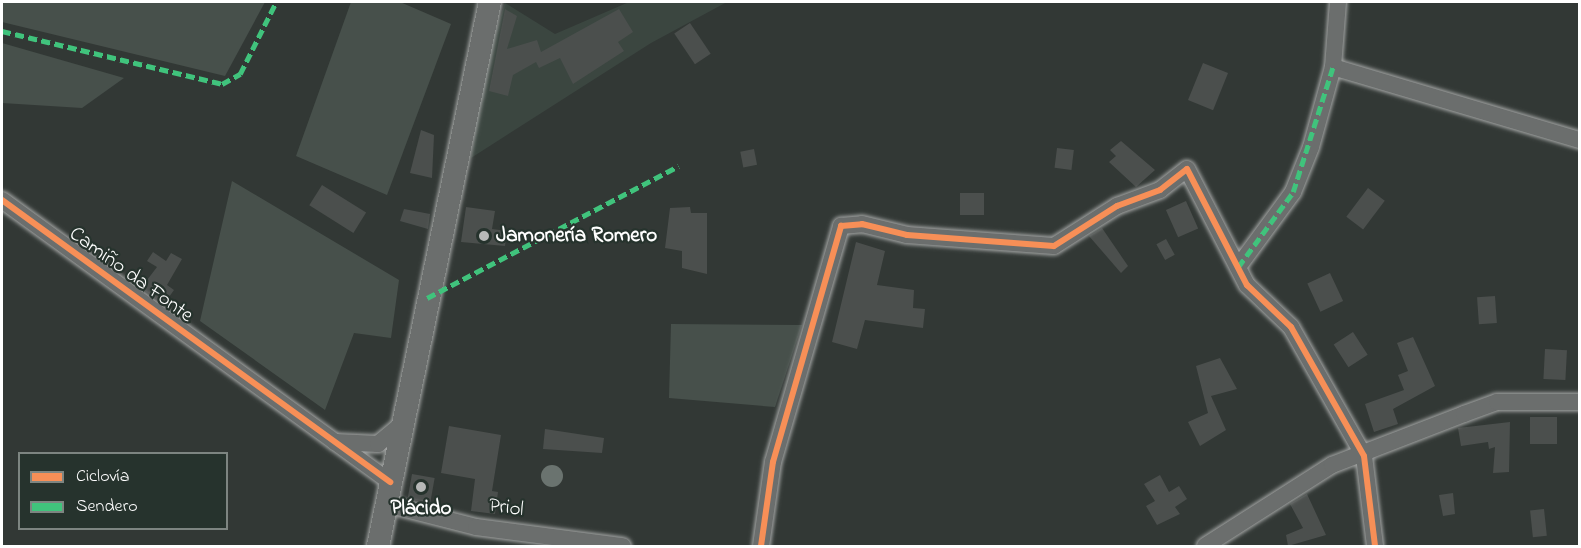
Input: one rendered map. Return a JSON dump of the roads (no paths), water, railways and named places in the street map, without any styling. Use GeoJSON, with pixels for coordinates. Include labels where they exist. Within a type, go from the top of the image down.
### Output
{"type":"FeatureCollection","features":[{"type":"Feature","properties":{"kind":"main road"},"geometry":{"type":"LineString","coordinates":[[378,546],[490,2]]}},
{"type":"Feature","properties":{"kind":"street"},"geometry":{"type":"LineString","coordinates":[[1238,267],[1293,192],[1333,67],[1338,2]]}},
{"type":"Feature","properties":{"kind":"street"},"geometry":{"type":"LineString","coordinates":[[1333,67],[1580,140]]}},
{"type":"Feature","properties":{"kind":"street"},"geometry":{"type":"LineString","coordinates":[[761,546],[773,462],[841,226],[862,224],[907,235],[1054,246],[1117,206],[1160,190],[1186,169],[1247,285],[1291,327],[1364,456],[1375,546]]}},
{"type":"Feature","properties":{"kind":"street","name":"Camiño da Fonte"},"geometry":{"type":"LineString","coordinates":[[2,200],[328,441],[392,474]]}},
{"type":"Feature","properties":{"kind":"street"},"geometry":{"type":"LineString","coordinates":[[1205,546],[1332,465],[1364,456],[1497,402],[1580,402]]}},
{"type":"Feature","properties":{"kind":"street"},"geometry":{"type":"LineString","coordinates":[[358,446],[378,444],[402,424]]}},
{"type":"Feature","properties":{"kind":"street"},"geometry":{"type":"LineString","coordinates":[[328,441],[358,446],[380,453],[392,474]]}},
{"type":"Feature","properties":{"kind":"street","name":"Priol"},"geometry":{"type":"LineString","coordinates":[[386,504],[476,527],[623,546]]}},
{"type":"Feature","properties":{"kind":"place","name":"Jamonería Romero"},"geometry":{"type":"Point","coordinates":[484,236]}},
{"type":"Feature","properties":{"kind":"place","name":"Plácido"},"geometry":{"type":"Point","coordinates":[421,487]}}]}
